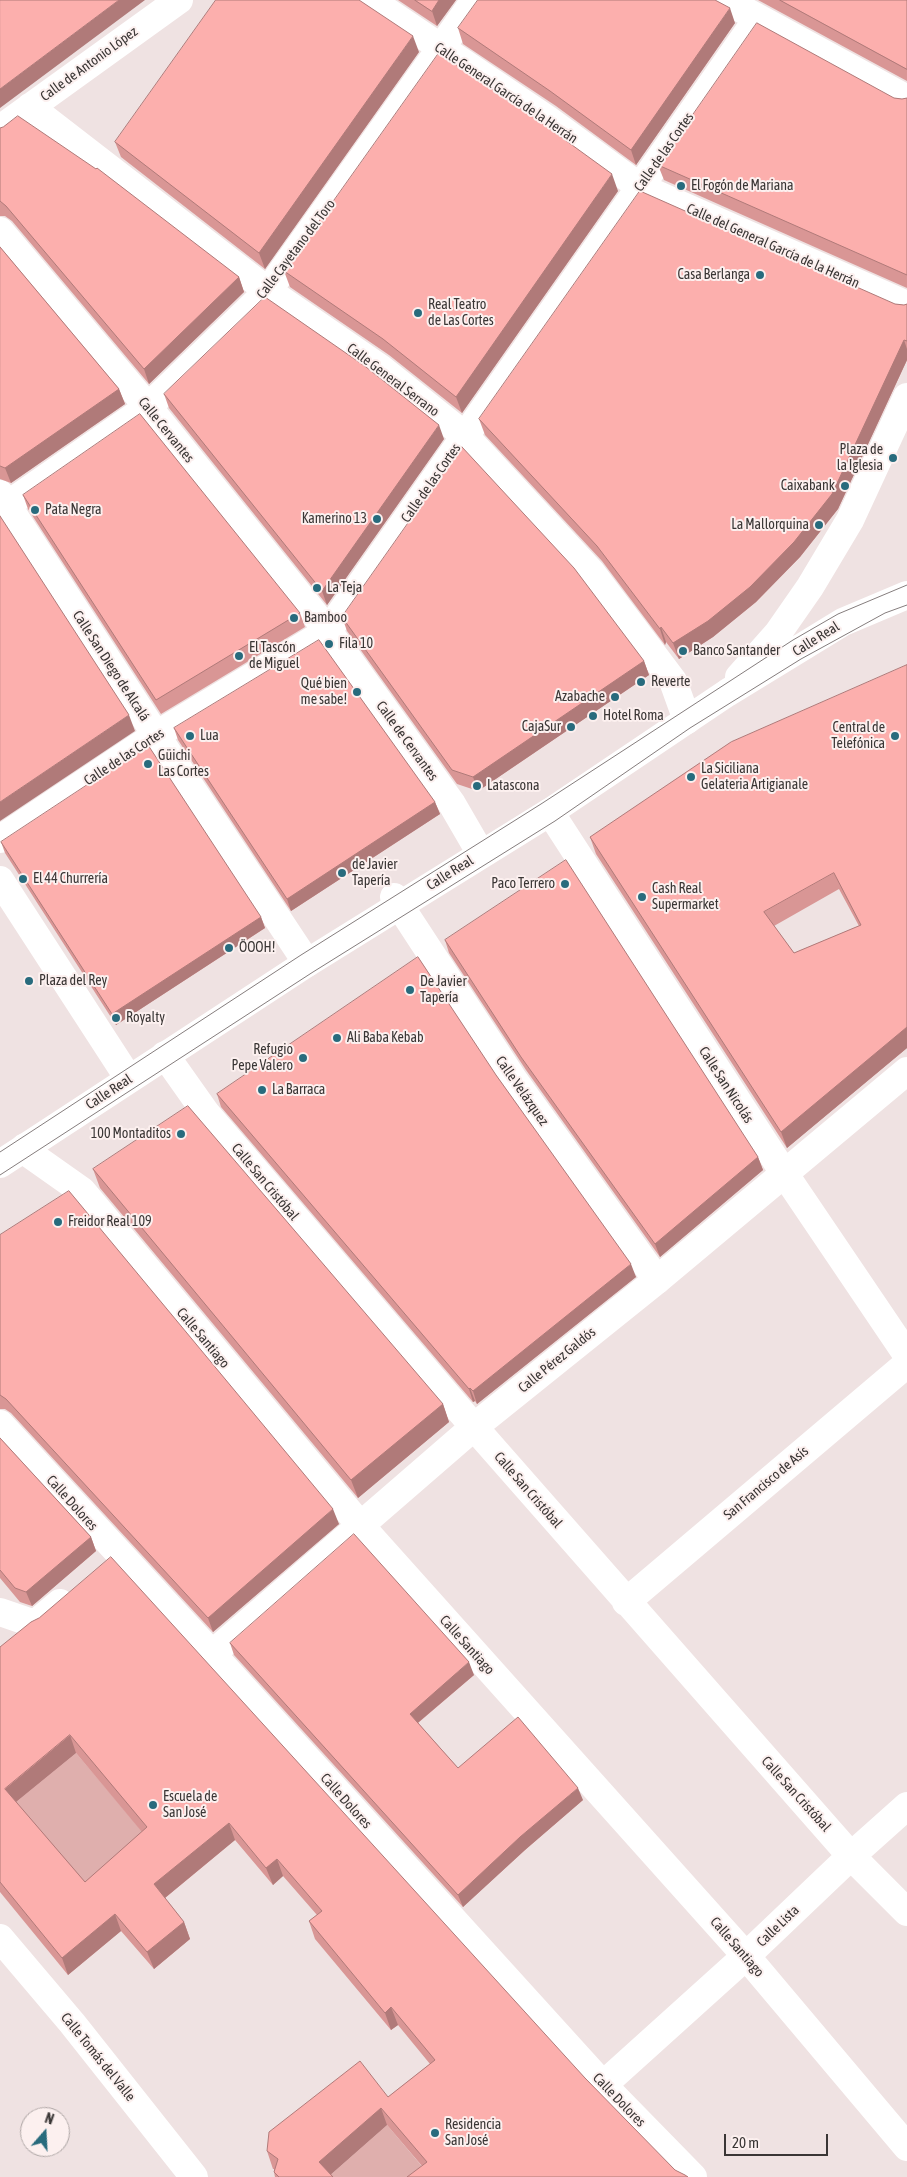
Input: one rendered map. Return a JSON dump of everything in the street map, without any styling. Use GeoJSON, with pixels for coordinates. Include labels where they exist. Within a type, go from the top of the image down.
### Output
{"type":"FeatureCollection","features":[{"type":"Feature","properties":{"kind":"street","name":"Calle de Antonio López"},"geometry":{"type":"LineString","coordinates":[[0,129],[179,0]]}},
{"type":"Feature","properties":{"kind":"street","name":"Calle General García de la Herrán"},"geometry":{"type":"LineString","coordinates":[[370,0],[547,119],[640,187]]}},
{"type":"Feature","properties":{"kind":"street","name":"Calle Cayetano del Toro"},"geometry":{"type":"LineString","coordinates":[[3,503],[148,407],[268,291],[475,0]]}},
{"type":"Feature","properties":{"kind":"street"},"geometry":{"type":"LineString","coordinates":[[725,0],[907,99]]}},
{"type":"Feature","properties":{"kind":"street","name":"Calle de las Cortes"},"geometry":{"type":"LineString","coordinates":[[0,839],[156,736],[328,631],[758,18]]}},
{"type":"Feature","properties":{"kind":"street","name":"Calle General Serrano"},"geometry":{"type":"LineString","coordinates":[[30,107],[268,291],[380,368],[464,435],[591,572],[673,681],[688,720]]}},
{"type":"Feature","properties":{"kind":"street","name":"Calle del General García de la Herrán"},"geometry":{"type":"LineString","coordinates":[[640,187],[907,305]]}},
{"type":"Feature","properties":{"kind":"street","name":"Calle Cervantes"},"geometry":{"type":"LineString","coordinates":[[0,231],[148,407],[328,631]]}},
{"type":"Feature","properties":{"kind":"street"},"geometry":{"type":"LineString","coordinates":[[727,693],[740,674],[778,633],[810,587],[850,520],[907,397]]}},
{"type":"Feature","properties":{"kind":"street","name":"Calle San Diego de Alcalá"},"geometry":{"type":"LineString","coordinates":[[3,503],[306,963]]}},
{"type":"Feature","properties":{"kind":"street","name":"Calle Real"},"geometry":{"type":"LineString","coordinates":[[0,1164],[397,901],[481,854],[550,812],[727,693],[843,622],[907,595]]}},
{"type":"Feature","properties":{"kind":"street","name":"Calle de Cervantes"},"geometry":{"type":"LineString","coordinates":[[328,631],[452,804],[481,854]]}},
{"type":"Feature","properties":{"kind":"street","name":"Calle San Nicolás"},"geometry":{"type":"LineString","coordinates":[[550,812],[784,1173],[907,1355]]}},
{"type":"Feature","properties":{"kind":"street"},"geometry":{"type":"LineString","coordinates":[[0,880],[129,1079]]}},
{"type":"Feature","properties":{"kind":"street","name":"Calle Velázquez"},"geometry":{"type":"LineString","coordinates":[[397,901],[513,1079],[656,1280]]}},
{"type":"Feature","properties":{"kind":"street","name":"Calle San Cristóbal"},"geometry":{"type":"LineString","coordinates":[[165,1055],[206,1113],[474,1427],[851,1856],[907,1912]]}},
{"type":"Feature","properties":{"kind":"street","name":"Calle Pérez Galdós"},"geometry":{"type":"LineString","coordinates":[[212,1654],[474,1427],[656,1280],[907,1071]]}},
{"type":"Feature","properties":{"kind":"street","name":"Calle Santiago"},"geometry":{"type":"LineString","coordinates":[[25,1147],[31,1155],[82,1190],[360,1525],[746,1956],[907,2147]]}},
{"type":"Feature","properties":{"kind":"street","name":"San Francisco de Asís"},"geometry":{"type":"LineString","coordinates":[[626,1602],[907,1364]]}},
{"type":"Feature","properties":{"kind":"street","name":"Calle Dolores"},"geometry":{"type":"LineString","coordinates":[[0,1424],[111,1560],[212,1654],[603,2085],[693,2177]]}},
{"type":"Feature","properties":{"kind":"street"},"geometry":{"type":"LineString","coordinates":[[0,1612],[35,1624],[80,1585]]}},
{"type":"Feature","properties":{"kind":"street","name":"Calle Lista"},"geometry":{"type":"LineString","coordinates":[[603,2085],[746,1956],[851,1856],[907,1806]]}},
{"type":"Feature","properties":{"kind":"street","name":"Calle Tomás del Valle"},"geometry":{"type":"LineString","coordinates":[[0,1938],[72,2024],[194,2177]]}},
{"type":"Feature","properties":{"kind":"shaded area"},"geometry":{"type":"Polygon","coordinates":[[[76,1753],[154,1845],[91,1900],[11,1806],[76,1753]]]}},
{"type":"Feature","properties":{"kind":"shaded area"},"geometry":{"type":"Polygon","coordinates":[[[387,2125],[431,2177],[328,2177],[387,2125]]]}},
{"type":"Feature","properties":{"kind":"building"},"geometry":{"type":"Polygon","coordinates":[[[0,0],[119,0],[0,89],[0,0]]]}},
{"type":"Feature","properties":{"kind":"building"},"geometry":{"type":"Polygon","coordinates":[[[216,0],[359,0],[413,36],[259,253],[115,142],[216,0]]]}},
{"type":"Feature","properties":{"kind":"building"},"geometry":{"type":"Polygon","coordinates":[[[415,0],[439,0],[432,11],[415,0]]]}},
{"type":"Feature","properties":{"kind":"building"},"geometry":{"type":"Polygon","coordinates":[[[478,0],[715,0],[730,8],[631,150],[550,91],[458,28],[478,0]]]}},
{"type":"Feature","properties":{"kind":"building"},"geometry":{"type":"Polygon","coordinates":[[[780,0],[907,0],[907,69],[780,0]]]}},
{"type":"Feature","properties":{"kind":"building"},"geometry":{"type":"Polygon","coordinates":[[[757,23],[894,98],[907,98],[907,275],[658,165],[757,23]]]}},
{"type":"Feature","properties":{"kind":"building"},"geometry":{"type":"Polygon","coordinates":[[[439,53],[532,116],[612,174],[456,397],[383,339],[284,271],[439,53]]]}},
{"type":"Feature","properties":{"kind":"building"},"geometry":{"type":"Polygon","coordinates":[[[18,116],[97,168],[239,277],[144,369],[0,201],[0,128],[18,116]]]}},
{"type":"Feature","properties":{"kind":"building"},"geometry":{"type":"Polygon","coordinates":[[[640,191],[895,304],[907,304],[907,341],[904,340],[832,494],[794,542],[750,587],[708,621],[673,643],[661,627],[660,629],[597,546],[479,419],[640,191]]]}},
{"type":"Feature","properties":{"kind":"building"},"geometry":{"type":"Polygon","coordinates":[[[0,247],[119,389],[5,468],[0,466],[0,247]]]}},
{"type":"Feature","properties":{"kind":"building"},"geometry":{"type":"Polygon","coordinates":[[[265,297],[366,367],[439,425],[322,591],[164,394],[265,297]]]}},
{"type":"Feature","properties":{"kind":"building"},"geometry":{"type":"Polygon","coordinates":[[[140,414],[300,613],[156,700],[23,495],[140,414]]]}},
{"type":"Feature","properties":{"kind":"building"},"geometry":{"type":"Polygon","coordinates":[[[462,447],[574,568],[644,661],[473,777],[452,770],[342,617],[462,447]]]}},
{"type":"Feature","properties":{"kind":"building"},"geometry":{"type":"Polygon","coordinates":[[[0,516],[129,715],[0,802],[0,516]]]}},
{"type":"Feature","properties":{"kind":"building"},"geometry":{"type":"Polygon","coordinates":[[[319,640],[435,802],[287,899],[174,728],[319,640]]]}},
{"type":"Feature","properties":{"kind":"building"},"geometry":{"type":"Polygon","coordinates":[[[907,665],[907,1027],[781,1132],[590,837],[731,742],[907,665]],[[834,873],[764,912],[794,953],[861,925],[834,873]]]}},
{"type":"Feature","properties":{"kind":"building"},"geometry":{"type":"Polygon","coordinates":[[[148,745],[261,917],[112,1014],[1,842],[148,745]]]}},
{"type":"Feature","properties":{"kind":"building"},"geometry":{"type":"Polygon","coordinates":[[[566,860],[758,1157],[655,1244],[521,1057],[445,940],[566,860]]]}},
{"type":"Feature","properties":{"kind":"building"},"geometry":{"type":"Polygon","coordinates":[[[418,957],[496,1075],[631,1264],[473,1391],[469,1389],[217,1094],[418,957]]]}},
{"type":"Feature","properties":{"kind":"building"},"geometry":{"type":"Polygon","coordinates":[[[188,1106],[443,1404],[351,1480],[93,1169],[188,1106]]]}},
{"type":"Feature","properties":{"kind":"building"},"geometry":{"type":"Polygon","coordinates":[[[69,1191],[333,1509],[208,1618],[6,1399],[0,1395],[0,1235],[69,1191]]]}},
{"type":"Feature","properties":{"kind":"building"},"geometry":{"type":"Polygon","coordinates":[[[0,1438],[91,1537],[26,1592],[15,1588],[0,1570],[0,1438]]]}},
{"type":"Feature","properties":{"kind":"building"},"geometry":{"type":"Polygon","coordinates":[[[354,1534],[469,1662],[410,1714],[458,1768],[518,1717],[578,1788],[520,1837],[458,1895],[230,1643],[354,1534]]]}},
{"type":"Feature","properties":{"kind":"building"},"geometry":{"type":"Polygon","coordinates":[[[111,1557],[585,2078],[675,2170],[688,2177],[407,2177],[427,2162],[381,2108],[319,2162],[333,2177],[279,2177],[274,2172],[278,2159],[267,2151],[269,2132],[360,2061],[388,2097],[435,2060],[391,2007],[385,2013],[309,1921],[322,1911],[277,1859],[266,1868],[229,1823],[154,1884],[184,1922],[147,1952],[115,1914],[62,1958],[0,1882],[0,1647],[31,1622],[39,1618],[111,1557]],[[70,1735],[5,1789],[85,1882],[147,1827],[70,1735]]]}},
{"type":"Feature","properties":{"kind":"tram line"},"geometry":{"type":"LineString","coordinates":[[0,1152],[301,955],[541,804],[793,640],[838,614],[907,585]]}},
{"type":"Feature","properties":{"kind":"tram line"},"geometry":{"type":"LineString","coordinates":[[0,1175],[313,972],[555,821],[690,728],[801,659],[885,613],[907,605]]}},
{"type":"Feature","properties":{"kind":"place","name":"El Fogón de Mariana"},"geometry":{"type":"Point","coordinates":[681,186]}},
{"type":"Feature","properties":{"kind":"place","name":"Casa Berlanga"},"geometry":{"type":"Point","coordinates":[760,275]}},
{"type":"Feature","properties":{"kind":"place","name":"Real Teatro de Las Cortes"},"geometry":{"type":"Point","coordinates":[418,313]}},
{"type":"Feature","properties":{"kind":"place","name":"Plaza de la Iglesia"},"geometry":{"type":"Point","coordinates":[893,458]}},
{"type":"Feature","properties":{"kind":"place","name":"Caixabank"},"geometry":{"type":"Point","coordinates":[845,486]}},
{"type":"Feature","properties":{"kind":"place","name":"Pata Negra"},"geometry":{"type":"Point","coordinates":[35,510]}},
{"type":"Feature","properties":{"kind":"place","name":"Kamerino 13"},"geometry":{"type":"Point","coordinates":[377,519]}},
{"type":"Feature","properties":{"kind":"place","name":"La Mallorquina"},"geometry":{"type":"Point","coordinates":[819,525]}},
{"type":"Feature","properties":{"kind":"place","name":"La Teja"},"geometry":{"type":"Point","coordinates":[317,588]}},
{"type":"Feature","properties":{"kind":"place","name":"Bamboo"},"geometry":{"type":"Point","coordinates":[294,618]}},
{"type":"Feature","properties":{"kind":"place","name":"Fila 10"},"geometry":{"type":"Point","coordinates":[329,644]}},
{"type":"Feature","properties":{"kind":"place","name":"Banco Santander"},"geometry":{"type":"Point","coordinates":[683,651]}},
{"type":"Feature","properties":{"kind":"place","name":"El Tascón de Miguel"},"geometry":{"type":"Point","coordinates":[239,656]}},
{"type":"Feature","properties":{"kind":"place","name":"Reverte"},"geometry":{"type":"Point","coordinates":[641,682]}},
{"type":"Feature","properties":{"kind":"place","name":"Qué bien me sabe!"},"geometry":{"type":"Point","coordinates":[357,692]}},
{"type":"Feature","properties":{"kind":"place","name":"Azabache"},"geometry":{"type":"Point","coordinates":[615,697]}},
{"type":"Feature","properties":{"kind":"place","name":"Hotel Roma"},"geometry":{"type":"Point","coordinates":[593,716]}},
{"type":"Feature","properties":{"kind":"place","name":"CajaSur"},"geometry":{"type":"Point","coordinates":[571,727]}},
{"type":"Feature","properties":{"kind":"place","name":"Lua"},"geometry":{"type":"Point","coordinates":[190,736]}},
{"type":"Feature","properties":{"kind":"place","name":"Central de Telefónica"},"geometry":{"type":"Point","coordinates":[895,736]}},
{"type":"Feature","properties":{"kind":"place","name":"Güichi Las Cortes"},"geometry":{"type":"Point","coordinates":[148,764]}},
{"type":"Feature","properties":{"kind":"place","name":"La Siciliana Gelateria Artigianale"},"geometry":{"type":"Point","coordinates":[691,777]}},
{"type":"Feature","properties":{"kind":"place","name":"Latascona"},"geometry":{"type":"Point","coordinates":[477,786]}},
{"type":"Feature","properties":{"kind":"place","name":"de Javier Tapería"},"geometry":{"type":"Point","coordinates":[342,873]}},
{"type":"Feature","properties":{"kind":"place","name":"El 44 Churrería"},"geometry":{"type":"Point","coordinates":[23,879]}},
{"type":"Feature","properties":{"kind":"place","name":"Paco Terrero"},"geometry":{"type":"Point","coordinates":[565,884]}},
{"type":"Feature","properties":{"kind":"place","name":"Cash Real Supermarket"},"geometry":{"type":"Point","coordinates":[642,897]}},
{"type":"Feature","properties":{"kind":"place","name":"ÖOOH!"},"geometry":{"type":"Point","coordinates":[229,948]}},
{"type":"Feature","properties":{"kind":"place","name":"Plaza del Rey"},"geometry":{"type":"Point","coordinates":[29,981]}},
{"type":"Feature","properties":{"kind":"place","name":"De Javier Tapería"},"geometry":{"type":"Point","coordinates":[410,990]}},
{"type":"Feature","properties":{"kind":"place","name":"Royalty"},"geometry":{"type":"Point","coordinates":[116,1018]}},
{"type":"Feature","properties":{"kind":"place","name":"Ali Baba Kebab"},"geometry":{"type":"Point","coordinates":[337,1038]}},
{"type":"Feature","properties":{"kind":"place","name":"Refugio Pepe Valero"},"geometry":{"type":"Point","coordinates":[303,1058]}},
{"type":"Feature","properties":{"kind":"place","name":"La Barraca"},"geometry":{"type":"Point","coordinates":[262,1090]}},
{"type":"Feature","properties":{"kind":"place","name":"100 Montaditos"},"geometry":{"type":"Point","coordinates":[181,1134]}},
{"type":"Feature","properties":{"kind":"place","name":"Freidor Real 109"},"geometry":{"type":"Point","coordinates":[58,1222]}},
{"type":"Feature","properties":{"kind":"place","name":"Escuela de San José"},"geometry":{"type":"Point","coordinates":[153,1805]}},
{"type":"Feature","properties":{"kind":"place","name":"Residencia San José"},"geometry":{"type":"Point","coordinates":[435,2133]}}]}
